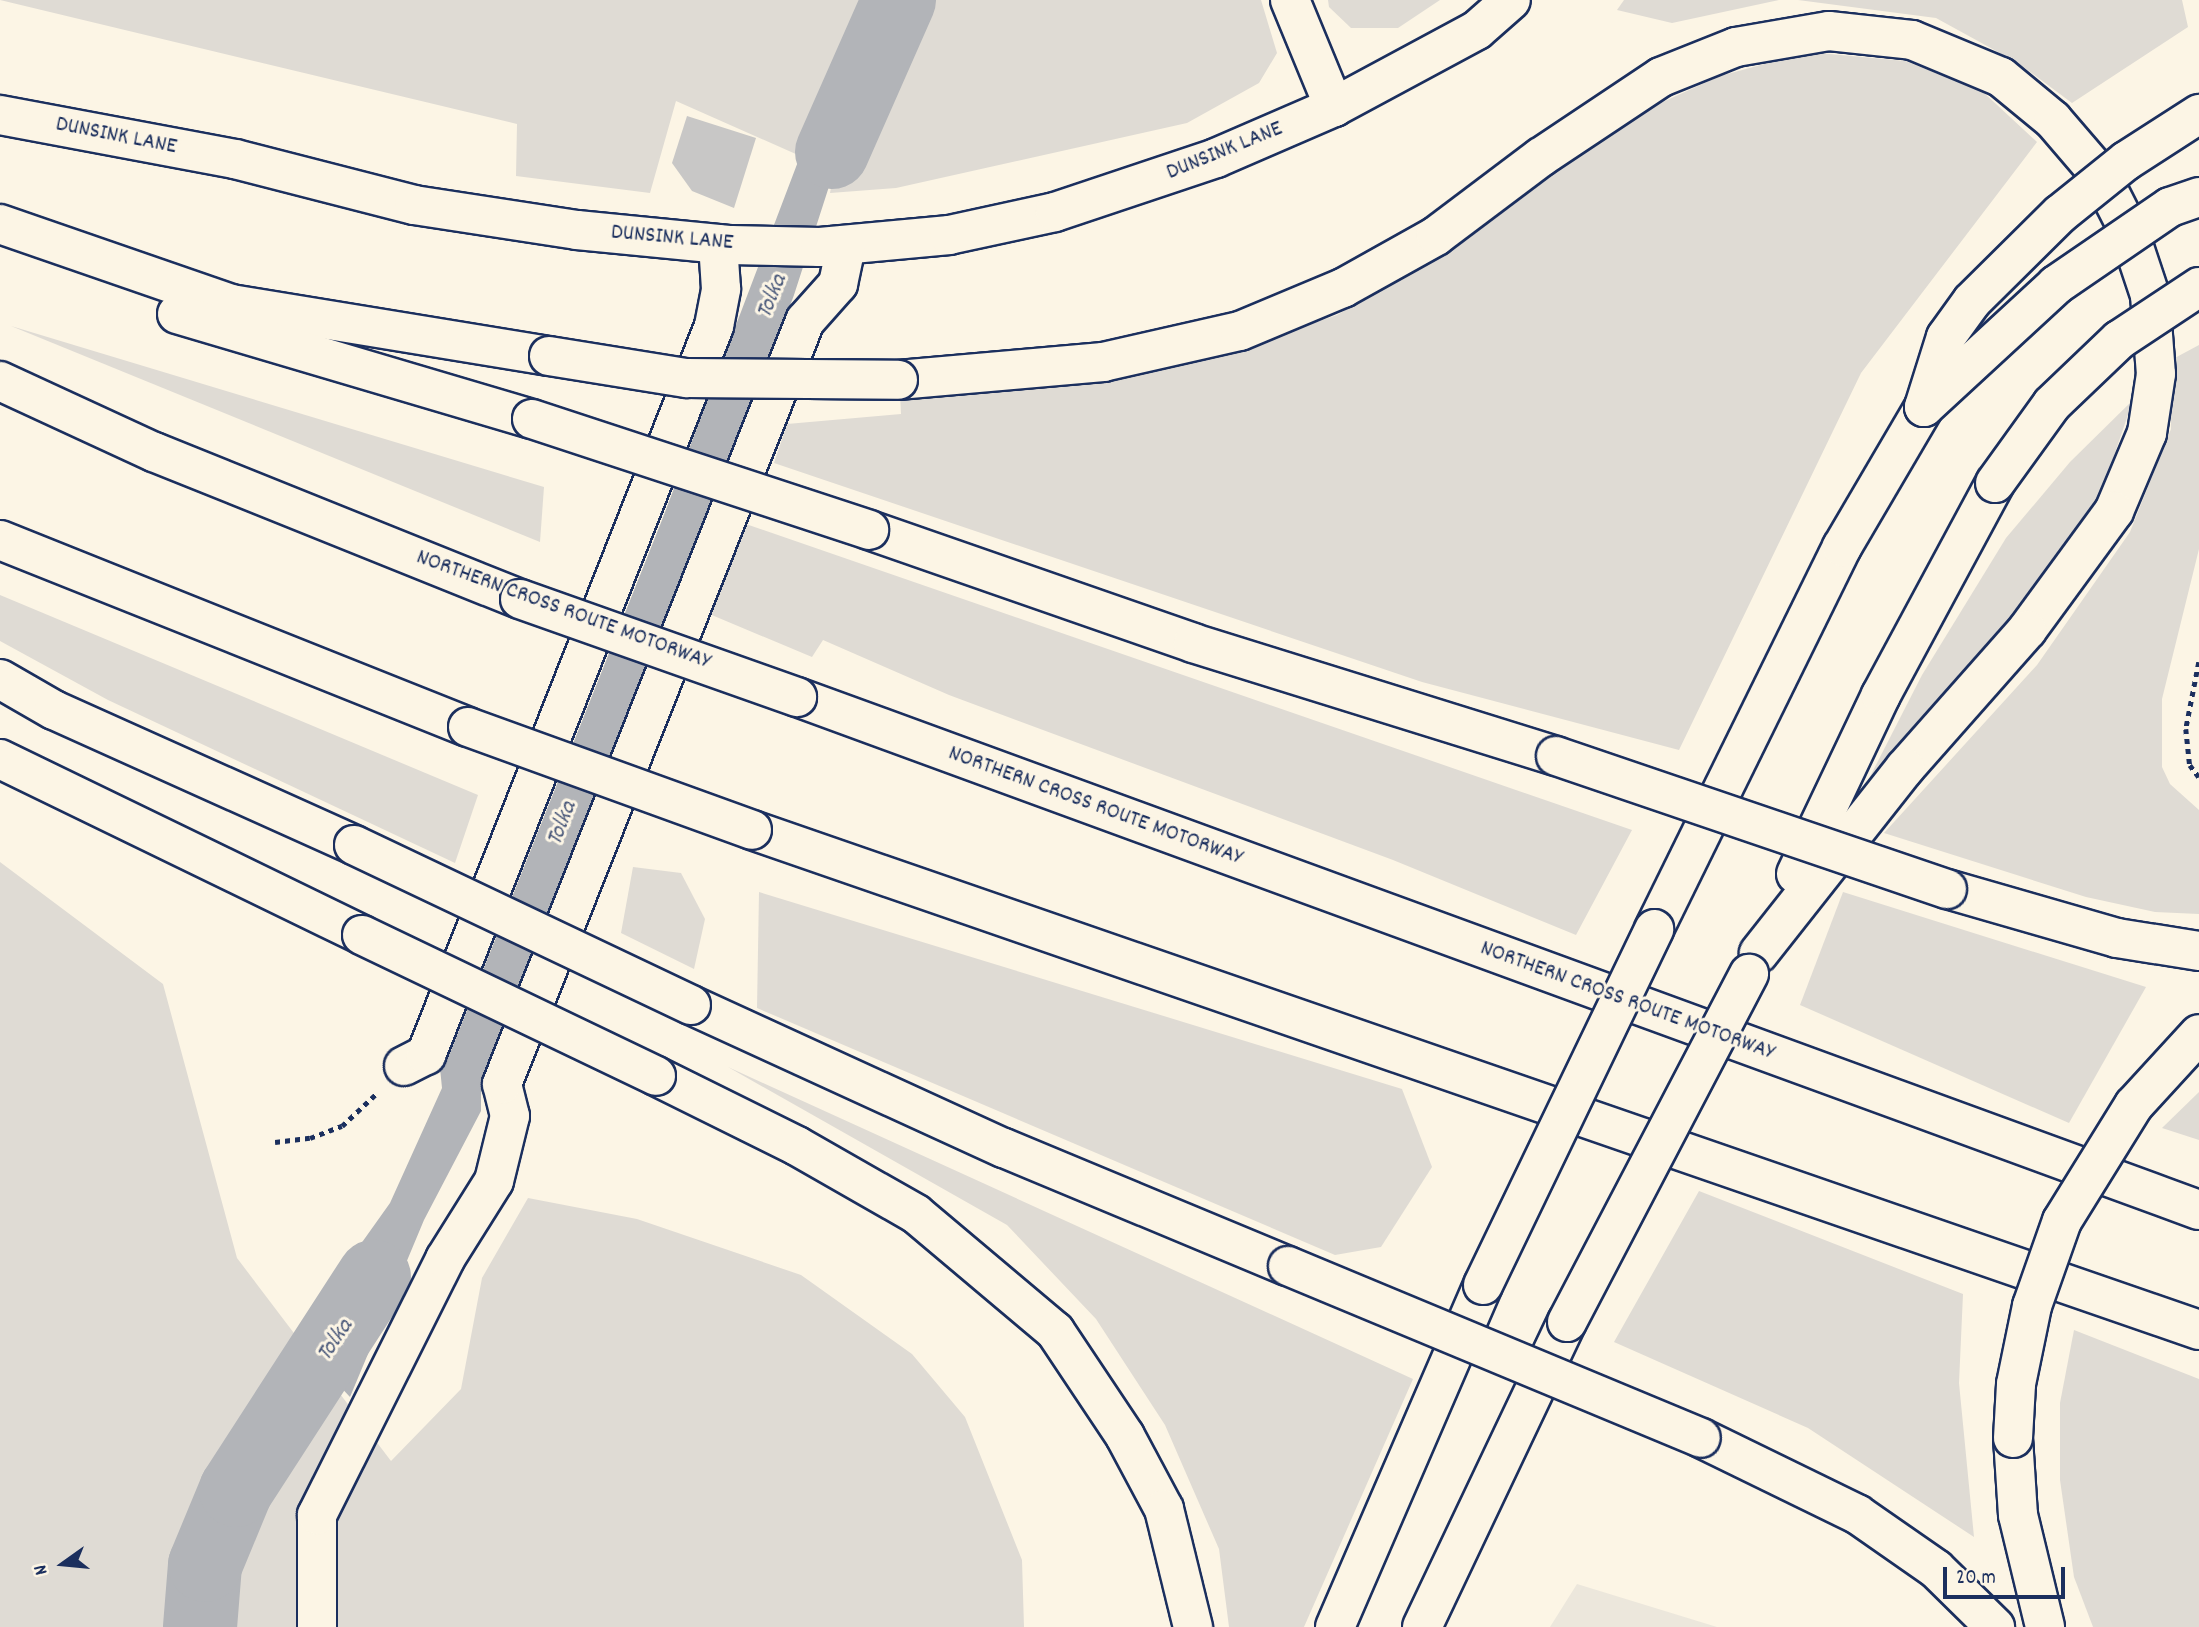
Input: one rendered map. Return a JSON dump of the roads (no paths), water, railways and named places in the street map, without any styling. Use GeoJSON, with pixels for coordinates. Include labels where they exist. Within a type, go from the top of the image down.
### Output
{"type":"FeatureCollection","features":[{"type":"Feature","properties":{"kind":"main road"},"geometry":{"type":"LineString","coordinates":[[1290,0],[1334,107]]}},
{"type":"Feature","properties":{"kind":"main road","name":"DUNSINK LANE"},"geometry":{"type":"LineString","coordinates":[[0,115],[235,159],[414,205],[577,230],[725,244],[833,247],[949,235],[1055,212],[1216,158],[1334,107],[1477,30],[1511,0]]}},
{"type":"Feature","properties":{"kind":"main road"},"geometry":{"type":"LineString","coordinates":[[0,225],[231,304],[687,378],[898,380],[1103,362],[1240,331],[1343,288],[1436,236],[1541,157],[1661,77],[1736,47],[1829,31],[1912,40],[2001,77],[2053,120],[2101,176],[2128,229],[2150,296],[2156,373],[2147,433],[2114,511],[2027,630],[1905,768],[1754,963]]}},
{"type":"Feature","properties":{"kind":"main road"},"geometry":{"type":"LineString","coordinates":[[1335,1627],[1483,1285],[1654,929],[1881,475],[1924,407],[1946,337],[1972,302],[2060,214],[2126,161],[2199,114]]}},
{"type":"Feature","properties":{"kind":"main road"},"geometry":{"type":"LineString","coordinates":[[1924,407],[2056,285],[2170,208],[2199,197]]}},
{"type":"Feature","properties":{"kind":"main road"},"geometry":{"type":"LineString","coordinates":[[404,1066],[426,1055],[714,326],[725,244]]}},
{"type":"Feature","properties":{"kind":"main road"},"geometry":{"type":"LineString","coordinates":[[317,1627],[317,1515],[445,1259],[494,1181],[510,1116],[502,1084],[805,321],[838,284],[833,247]]}},
{"type":"Feature","properties":{"kind":"main road"},"geometry":{"type":"LineString","coordinates":[[0,252],[247,338],[532,419],[869,530],[1193,643],[1556,756],[1947,889],[2117,938],[2199,951]]}},
{"type":"Feature","properties":{"kind":"main road"},"geometry":{"type":"LineString","coordinates":[[1422,1627],[1567,1322],[1754,963],[1881,695],[1995,483],[2052,404],[2119,340],[2199,287]]}},
{"type":"Feature","properties":{"kind":"main road","name":"NORTHERN CROSS ROUTE MOTORWAY"},"geometry":{"type":"LineString","coordinates":[[0,381],[154,452],[520,599],[797,697],[2199,1210]]}},
{"type":"Feature","properties":{"kind":"main road"},"geometry":{"type":"LineString","coordinates":[[0,540],[468,727],[752,830],[2199,1330]]}},
{"type":"Feature","properties":{"kind":"main road"},"geometry":{"type":"LineString","coordinates":[[0,679],[54,709],[354,845],[691,1005],[1004,1148],[1701,1438],[1857,1514],[1936,1569],[1995,1627]]}},
{"type":"Feature","properties":{"kind":"main road"},"geometry":{"type":"LineString","coordinates":[[0,759],[797,1146],[916,1214],[1055,1331],[1125,1436],[1164,1509],[1193,1627]]}},
{"type":"Feature","properties":{"kind":"main road"},"geometry":{"type":"LineString","coordinates":[[2045,1627],[2018,1515],[2014,1438],[2016,1384],[2032,1306],[2062,1221],[2134,1105],[2199,1034]]}},
{"type":"Feature","properties":{"kind":"water"},"geometry":{"type":"Polygon","coordinates":[[[857,47],[885,68],[834,171],[794,295],[680,601],[481,1092],[481,1111],[424,1220],[350,1397],[320,1365],[328,1313],[348,1262],[390,1203],[442,1088],[440,1068],[450,1053],[662,520],[799,159],[857,47]]]}},
{"type":"Feature","properties":{"kind":"waterway","name":"Tolka"},"geometry":{"type":"LineString","coordinates":[[832,152],[899,0]]}},
{"type":"Feature","properties":{"kind":"waterway","name":"Tolka"},"geometry":{"type":"LineString","coordinates":[[200,1627],[205,1565],[236,1490],[374,1277]]}}]}
